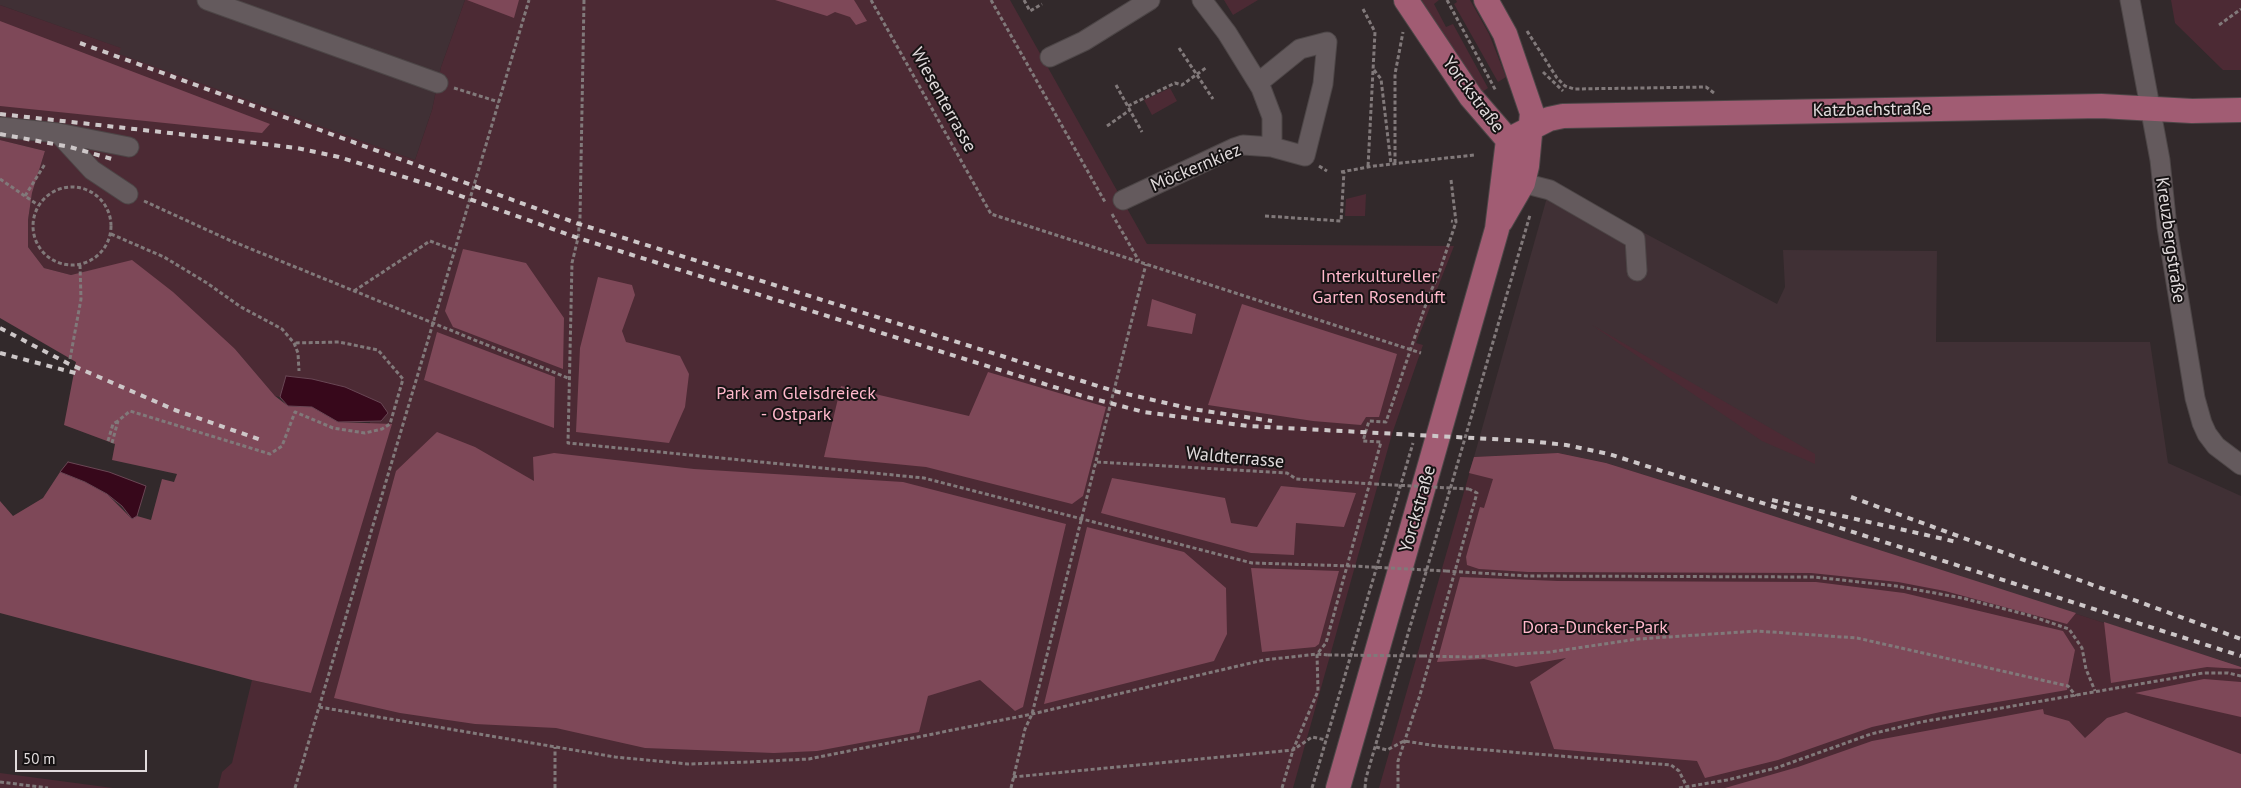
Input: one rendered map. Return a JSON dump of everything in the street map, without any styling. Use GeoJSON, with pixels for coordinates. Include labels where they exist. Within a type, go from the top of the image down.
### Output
{"type":"FeatureCollection","features":[{"type":"Feature","properties":{"kind":"main road","name":"Yorckstraße"},"geometry":{"type":"LineString","coordinates":[[1338,788],[1496,229],[1508,140],[1470,97],[1406,0]]}},
{"type":"Feature","properties":{"kind":"main road","name":"Yorckstraße"},"geometry":{"type":"LineString","coordinates":[[1486,0],[1505,34],[1522,79],[1532,113],[1523,183],[1496,229]]}},
{"type":"Feature","properties":{"kind":"main road","name":"Katzbachstraße"},"geometry":{"type":"LineString","coordinates":[[1508,140],[1549,119],[1563,116],[2100,106],[2150,109],[2241,110]]}},
{"type":"Feature","properties":{"kind":"street"},"geometry":{"type":"LineString","coordinates":[[207,0],[438,82]]}},
{"type":"Feature","properties":{"kind":"street"},"geometry":{"type":"LineString","coordinates":[[1050,57],[1084,41],[1150,0]]}},
{"type":"Feature","properties":{"kind":"street"},"geometry":{"type":"LineString","coordinates":[[1202,0],[1227,33],[1258,83],[1272,117],[1272,147]]}},
{"type":"Feature","properties":{"kind":"street","name":"Kreuzbergstraße"},"geometry":{"type":"LineString","coordinates":[[2130,0],[2160,160],[2167,227],[2196,405],[2207,434],[2216,446],[2241,465]]}},
{"type":"Feature","properties":{"kind":"street","name":"Möckernkiez"},"geometry":{"type":"LineString","coordinates":[[1123,200],[1243,145],[1272,147],[1305,156],[1323,84],[1327,42],[1300,49],[1258,83]]}},
{"type":"Feature","properties":{"kind":"street"},"geometry":{"type":"LineString","coordinates":[[0,128],[58,133],[129,147]]}},
{"type":"Feature","properties":{"kind":"street"},"geometry":{"type":"LineString","coordinates":[[58,133],[92,170],[128,194]]}},
{"type":"Feature","properties":{"kind":"street"},"geometry":{"type":"LineString","coordinates":[[1523,183],[1550,190],[1635,239],[1637,271]]}},
{"type":"Feature","properties":{"kind":"path"},"geometry":{"type":"LineString","coordinates":[[295,788],[529,0]]}},
{"type":"Feature","properties":{"kind":"path"},"geometry":{"type":"LineString","coordinates":[[584,0],[580,218],[578,238],[572,263],[568,443],[924,478],[1252,563],[1352,566],[1528,576],[1814,577],[1906,587],[1962,598],[2028,615],[2069,629],[2082,648],[2086,669],[2095,691]]}},
{"type":"Feature","properties":{"kind":"path","name":"Wiesenterrasse"},"geometry":{"type":"LineString","coordinates":[[871,0],[991,214],[1139,262]]}},
{"type":"Feature","properties":{"kind":"path"},"geometry":{"type":"LineString","coordinates":[[991,0],[1139,262],[1421,353]]}},
{"type":"Feature","properties":{"kind":"path"},"geometry":{"type":"LineString","coordinates":[[1024,0],[1030,11],[1042,4]]}},
{"type":"Feature","properties":{"kind":"path"},"geometry":{"type":"LineString","coordinates":[[1447,0],[1496,91]]}},
{"type":"Feature","properties":{"kind":"path"},"geometry":{"type":"LineString","coordinates":[[1363,9],[1375,32],[1368,167]]}},
{"type":"Feature","properties":{"kind":"path"},"geometry":{"type":"LineString","coordinates":[[2219,25],[2241,9]]}},
{"type":"Feature","properties":{"kind":"path"},"geometry":{"type":"LineString","coordinates":[[1525,28],[1557,78],[1565,86],[1574,89],[1706,87],[1722,101],[1725,112]]}},
{"type":"Feature","properties":{"kind":"path"},"geometry":{"type":"LineString","coordinates":[[1393,164],[1395,74],[1403,31]]}},
{"type":"Feature","properties":{"kind":"path"},"geometry":{"type":"LineString","coordinates":[[1179,48],[1213,99]]}},
{"type":"Feature","properties":{"kind":"path"},"geometry":{"type":"LineString","coordinates":[[1128,106],[1175,83],[1182,85],[1207,66]]}},
{"type":"Feature","properties":{"kind":"path"},"geometry":{"type":"LineString","coordinates":[[1374,70],[1381,79],[1393,164]]}},
{"type":"Feature","properties":{"kind":"path"},"geometry":{"type":"LineString","coordinates":[[1544,72],[1552,83],[1563,91]]}},
{"type":"Feature","properties":{"kind":"path"},"geometry":{"type":"LineString","coordinates":[[438,82],[499,102]]}},
{"type":"Feature","properties":{"kind":"path"},"geometry":{"type":"LineString","coordinates":[[1116,85],[1142,132]]}},
{"type":"Feature","properties":{"kind":"path"},"geometry":{"type":"LineString","coordinates":[[1491,94],[1502,88]]}},
{"type":"Feature","properties":{"kind":"path"},"geometry":{"type":"LineString","coordinates":[[1107,126],[1130,110]]}},
{"type":"Feature","properties":{"kind":"path"},"geometry":{"type":"LineString","coordinates":[[1265,216],[1341,220],[1342,172],[1368,167],[1474,155]]}},
{"type":"Feature","properties":{"kind":"path"},"geometry":{"type":"LineString","coordinates":[[25,196],[45,164]]}},
{"type":"Feature","properties":{"kind":"path"},"geometry":{"type":"LineString","coordinates":[[0,179],[38,205]]}},
{"type":"Feature","properties":{"kind":"path"},"geometry":{"type":"LineString","coordinates":[[1282,788],[1293,750],[1318,691],[1318,654],[1326,642],[1381,442],[1363,441],[1365,433],[1369,421],[1386,422],[1456,222],[1451,180]]}},
{"type":"Feature","properties":{"kind":"path"},"geometry":{"type":"LineString","coordinates":[[73,187],[86,190],[98,197],[107,207],[111,220],[111,234],[100,254],[91,261],[80,265],[67,266],[55,262],[44,254],[36,243],[33,231],[38,205],[48,195],[59,189],[73,187]]}},
{"type":"Feature","properties":{"kind":"path"},"geometry":{"type":"LineString","coordinates":[[128,194],[229,240],[568,378]]}},
{"type":"Feature","properties":{"kind":"path"},"geometry":{"type":"LineString","coordinates":[[1451,221],[1456,222]]}},
{"type":"Feature","properties":{"kind":"path"},"geometry":{"type":"LineString","coordinates":[[111,234],[164,258],[240,307],[282,329],[294,343],[298,353],[299,371]]}},
{"type":"Feature","properties":{"kind":"path"},"geometry":{"type":"LineString","coordinates":[[353,291],[430,241],[454,250]]}},
{"type":"Feature","properties":{"kind":"path"},"geometry":{"type":"LineString","coordinates":[[1011,788],[1025,729],[1032,714],[1097,462],[1146,264]]}},
{"type":"Feature","properties":{"kind":"path"},"geometry":{"type":"LineString","coordinates":[[70,359],[81,300],[80,265]]}},
{"type":"Feature","properties":{"kind":"path"},"geometry":{"type":"LineString","coordinates":[[1365,788],[1366,778],[1513,276]]}},
{"type":"Feature","properties":{"kind":"path"},"geometry":{"type":"LineString","coordinates":[[108,441],[113,424],[130,411],[270,454],[282,446],[295,412],[333,428],[365,433],[382,429],[390,424],[403,379],[378,350],[339,342],[294,343]]}},
{"type":"Feature","properties":{"kind":"path"},"geometry":{"type":"LineString","coordinates":[[112,443],[118,420]]}},
{"type":"Feature","properties":{"kind":"path"},"geometry":{"type":"LineString","coordinates":[[1312,788],[1414,437]]}},
{"type":"Feature","properties":{"kind":"path","name":"Waldterrasse"},"geometry":{"type":"LineString","coordinates":[[1097,462],[1287,473],[1296,479],[1469,489],[1477,493],[1454,572]]}},
{"type":"Feature","properties":{"kind":"path"},"geometry":{"type":"LineString","coordinates":[[1398,788],[1398,761],[1431,657],[1454,572]]}},
{"type":"Feature","properties":{"kind":"path"},"geometry":{"type":"LineString","coordinates":[[319,707],[615,757],[688,764],[809,759],[1032,714],[1264,660],[1318,654],[1470,657],[1550,652],[1638,639],[1757,631],[1857,638],[1884,643],[2068,686],[2076,696]]}},
{"type":"Feature","properties":{"kind":"path"},"geometry":{"type":"LineString","coordinates":[[1680,788],[1727,780],[1776,768],[1871,734],[1921,722],[2203,673],[2228,673],[2241,676]]}},
{"type":"Feature","properties":{"kind":"path"},"geometry":{"type":"LineString","coordinates":[[1014,777],[1293,750],[1312,737],[1326,740]]}},
{"type":"Feature","properties":{"kind":"path"},"geometry":{"type":"LineString","coordinates":[[1376,747],[1387,750],[1404,741],[1437,746],[1670,765],[1679,771],[1687,787]]}},
{"type":"Feature","properties":{"kind":"path"},"geometry":{"type":"LineString","coordinates":[[555,747],[555,788]]}},
{"type":"Feature","properties":{"kind":"path"},"geometry":{"type":"LineString","coordinates":[[0,782],[48,788]]}},
{"type":"Feature","properties":{"kind":"shaded area"},"geometry":{"type":"Polygon","coordinates":[[[0,0],[465,0],[441,67],[432,110],[415,160],[1114,410],[118,54],[120,48],[0,5],[0,0]]]}},
{"type":"Feature","properties":{"kind":"shaded area"},"geometry":{"type":"Polygon","coordinates":[[[1551,183],[1777,304],[1785,287],[1783,250],[1937,251],[1936,342],[2150,342],[2168,463],[2241,496],[2241,667],[1606,463],[1558,453],[1474,457],[1551,183]]]}},
{"type":"Feature","properties":{"kind":"shaded area"},"geometry":{"type":"Polygon","coordinates":[[[286,376],[312,379],[345,387],[381,403],[388,413],[381,421],[338,422],[312,407],[288,406],[280,397],[286,376]]]}},
{"type":"Feature","properties":{"kind":"shaded area"},"geometry":{"type":"Polygon","coordinates":[[[68,462],[109,472],[146,486],[137,516],[132,519],[122,506],[107,494],[85,482],[60,472],[68,462]]]}},
{"type":"Feature","properties":{"kind":"green space","name":"Park am Gleisdreieck - Ostpark"},"geometry":{"type":"Polygon","coordinates":[[[465,0],[1010,0],[1147,244],[1454,246],[1416,343],[1423,345],[1392,434],[1293,788],[218,788],[222,772],[232,763],[252,680],[311,693],[370,422],[381,421],[388,413],[381,403],[345,387],[312,379],[286,376],[280,397],[275,396],[235,349],[99,269],[71,275],[44,268],[28,247],[28,220],[32,193],[45,151],[0,140],[0,5],[121,48],[119,54],[415,160],[432,110],[441,67],[465,0]]]}},
{"type":"Feature","properties":{"kind":"green space"},"geometry":{"type":"Polygon","coordinates":[[[467,0],[519,0],[514,18],[467,0]]]}},
{"type":"Feature","properties":{"kind":"green space"},"geometry":{"type":"Polygon","coordinates":[[[775,0],[854,0],[867,21],[856,25],[850,17],[835,12],[827,16],[775,0]]]}},
{"type":"Feature","properties":{"kind":"green space"},"geometry":{"type":"Polygon","coordinates":[[[1224,0],[1258,0],[1233,15],[1224,0]]]}},
{"type":"Feature","properties":{"kind":"green space"},"geometry":{"type":"Polygon","coordinates":[[[1421,0],[1439,0],[1434,4],[1446,27],[1453,24],[1488,88],[1482,92],[1421,0]]]}},
{"type":"Feature","properties":{"kind":"green space"},"geometry":{"type":"Polygon","coordinates":[[[1456,0],[1470,0],[1489,34],[1506,77],[1498,82],[1454,4],[1457,2],[1456,0]]]}},
{"type":"Feature","properties":{"kind":"green space"},"geometry":{"type":"Polygon","coordinates":[[[2171,0],[2241,0],[2241,70],[2223,70],[2175,23],[2171,0]]]}},
{"type":"Feature","properties":{"kind":"green space"},"geometry":{"type":"Polygon","coordinates":[[[0,21],[270,124],[262,133],[0,106],[0,21]]]}},
{"type":"Feature","properties":{"kind":"green space"},"geometry":{"type":"Polygon","coordinates":[[[1170,88],[1177,101],[1152,115],[1144,100],[1170,88]]]}},
{"type":"Feature","properties":{"kind":"green space"},"geometry":{"type":"Polygon","coordinates":[[[0,140],[45,151],[32,193],[28,220],[28,247],[44,268],[71,275],[132,260],[173,292],[235,349],[275,396],[288,406],[312,407],[338,422],[392,424],[311,693],[252,680],[0,613],[0,501],[13,516],[43,498],[60,472],[85,482],[107,494],[132,519],[137,516],[151,520],[162,479],[174,482],[177,474],[112,460],[115,444],[64,425],[76,362],[0,318],[0,140]]]}},
{"type":"Feature","properties":{"kind":"green space"},"geometry":{"type":"Polygon","coordinates":[[[1366,194],[1365,216],[1345,216],[1346,199],[1366,194]]]}},
{"type":"Feature","properties":{"kind":"green space"},"geometry":{"type":"Polygon","coordinates":[[[463,249],[526,263],[564,318],[563,369],[453,327],[445,311],[463,249]]]}},
{"type":"Feature","properties":{"kind":"green space"},"geometry":{"type":"Polygon","coordinates":[[[598,277],[632,285],[635,295],[622,331],[626,342],[680,356],[689,374],[685,407],[669,443],[576,432],[580,348],[598,277]]]}},
{"type":"Feature","properties":{"kind":"green space"},"geometry":{"type":"Polygon","coordinates":[[[1152,299],[1196,314],[1192,334],[1147,326],[1152,299]]]}},
{"type":"Feature","properties":{"kind":"green space"},"geometry":{"type":"Polygon","coordinates":[[[1242,304],[1397,354],[1379,417],[1366,417],[1361,425],[1313,421],[1208,405],[1242,304]]]}},
{"type":"Feature","properties":{"kind":"green space"},"geometry":{"type":"Polygon","coordinates":[[[1592,325],[1815,454],[1815,464],[1762,441],[1592,325]]]}},
{"type":"Feature","properties":{"kind":"green space"},"geometry":{"type":"Polygon","coordinates":[[[437,332],[555,377],[554,428],[424,380],[437,332]]]}},
{"type":"Feature","properties":{"kind":"green space"},"geometry":{"type":"Polygon","coordinates":[[[988,372],[1106,407],[1083,496],[1072,504],[926,467],[824,457],[841,386],[969,416],[988,372]]]}},
{"type":"Feature","properties":{"kind":"green space"},"geometry":{"type":"Polygon","coordinates":[[[437,432],[475,447],[534,481],[533,457],[554,453],[694,469],[903,482],[1066,524],[1023,707],[1015,711],[980,680],[928,696],[919,732],[817,751],[774,753],[645,748],[556,728],[475,724],[400,713],[334,698],[396,471],[437,432]]]}},
{"type":"Feature","properties":{"kind":"green space","name":"Dora-Duncker-Park"},"geometry":{"type":"Polygon","coordinates":[[[1558,453],[1606,463],[1686,488],[2241,667],[2241,788],[1379,788],[1474,457],[1558,453]]]}},
{"type":"Feature","properties":{"kind":"green space"},"geometry":{"type":"Polygon","coordinates":[[[1558,453],[1606,463],[2076,613],[2067,624],[1945,591],[1898,582],[1811,573],[1528,572],[1479,569],[1467,565],[1466,557],[1480,507],[1484,508],[1493,479],[1469,473],[1474,457],[1558,453]]]}},
{"type":"Feature","properties":{"kind":"green space"},"geometry":{"type":"Polygon","coordinates":[[[1112,478],[1225,498],[1231,523],[1257,527],[1281,486],[1356,493],[1344,527],[1296,523],[1294,555],[1251,553],[1101,513],[1112,478]]]}},
{"type":"Feature","properties":{"kind":"green space"},"geometry":{"type":"Polygon","coordinates":[[[1087,527],[1184,552],[1226,588],[1227,634],[1214,661],[1044,704],[1087,527]]]}},
{"type":"Feature","properties":{"kind":"green space"},"geometry":{"type":"Polygon","coordinates":[[[1251,568],[1339,571],[1319,644],[1315,647],[1262,652],[1251,568]]]}},
{"type":"Feature","properties":{"kind":"green space"},"geometry":{"type":"Polygon","coordinates":[[[1460,577],[1558,581],[1816,582],[1904,593],[2063,631],[2075,650],[2067,690],[1945,711],[1872,727],[1778,760],[1705,778],[1697,761],[1554,749],[1530,682],[1566,658],[1516,667],[1484,659],[1437,662],[1460,577]]]}},
{"type":"Feature","properties":{"kind":"green space"},"geometry":{"type":"Polygon","coordinates":[[[2104,622],[2241,667],[2241,669],[2207,667],[2111,683],[2104,622]]]}},
{"type":"Feature","properties":{"kind":"green space"},"geometry":{"type":"Polygon","coordinates":[[[2204,679],[2241,682],[2241,717],[2135,693],[2204,679]]]}},
{"type":"Feature","properties":{"kind":"green space"},"geometry":{"type":"Polygon","coordinates":[[[2043,709],[2044,714],[2069,721],[2085,738],[2107,718],[2126,712],[2241,754],[2241,788],[1725,788],[1798,767],[1872,741],[2043,709]]]}},
{"type":"Feature","properties":{"kind":"green space"},"geometry":{"type":"Polygon","coordinates":[[[0,773],[113,788],[0,788],[0,773]]]}},
{"type":"Feature","properties":{"kind":"railway"},"geometry":{"type":"LineString","coordinates":[[80,43],[579,224],[1114,391],[1192,409],[1272,421]]}},
{"type":"Feature","properties":{"kind":"railway"},"geometry":{"type":"LineString","coordinates":[[0,114],[297,148],[339,157],[430,185],[578,238],[1083,396],[1144,412],[1248,426],[1529,441],[1566,445],[1609,454],[2241,656]]}},
{"type":"Feature","properties":{"kind":"railway"},"geometry":{"type":"LineString","coordinates":[[0,134],[70,147],[112,159]]}},
{"type":"Feature","properties":{"kind":"railway"},"geometry":{"type":"LineString","coordinates":[[0,328],[69,364],[175,410],[264,441]]}},
{"type":"Feature","properties":{"kind":"railway"},"geometry":{"type":"LineString","coordinates":[[0,353],[79,374]]}},
{"type":"Feature","properties":{"kind":"railway"},"geometry":{"type":"LineString","coordinates":[[1851,497],[2241,639]]}},
{"type":"Feature","properties":{"kind":"railway"},"geometry":{"type":"LineString","coordinates":[[1772,500],[1957,542]]}},
{"type":"Feature","properties":{"kind":"park label","name":"Interkultureller Garten Rosenduft"},"geometry":{"type":"Point","coordinates":[1379,287]}}]}
